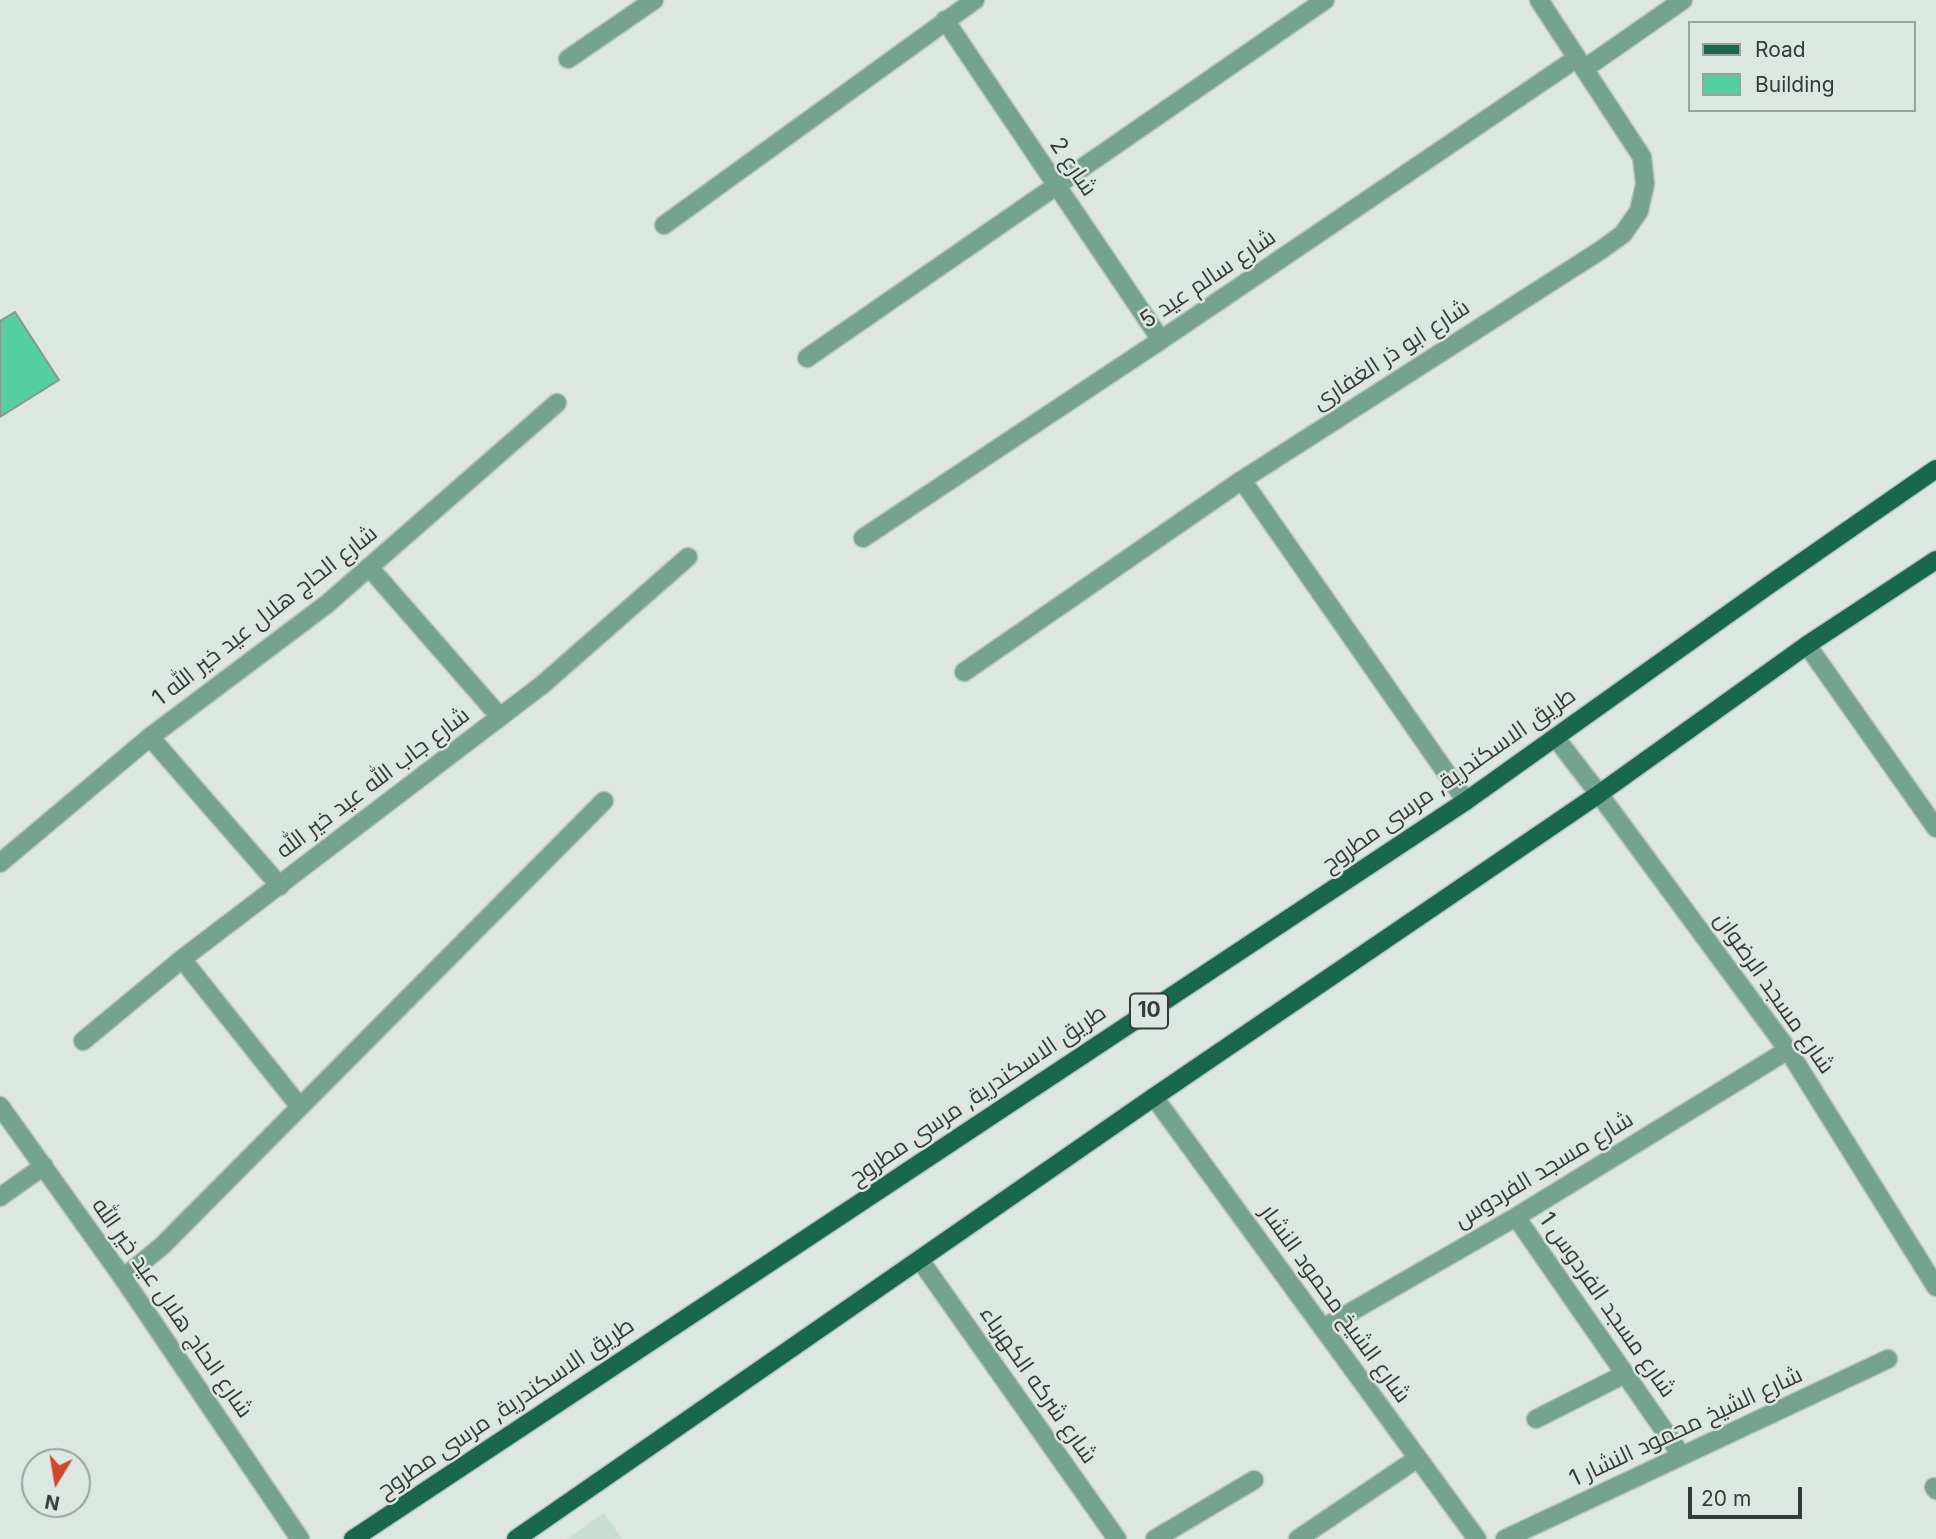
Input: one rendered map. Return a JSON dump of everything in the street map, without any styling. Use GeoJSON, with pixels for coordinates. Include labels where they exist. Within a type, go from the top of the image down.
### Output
{"type":"FeatureCollection","features":[{"type":"Feature","properties":{"kind":"main road","name":"طريق الاسكندرية, مرسى مطروح"},"geometry":{"type":"LineString","coordinates":[[353,1539],[1466,801],[1936,469]]}},
{"type":"Feature","properties":{"kind":"main road"},"geometry":{"type":"LineString","coordinates":[[523,1537],[1154,1097],[1599,794],[1807,645],[1936,560]]}},
{"type":"Feature","properties":{"kind":"street"},"geometry":{"type":"LineString","coordinates":[[568,59],[654,0]]}},
{"type":"Feature","properties":{"kind":"street"},"geometry":{"type":"LineString","coordinates":[[664,225],[975,0]]}},
{"type":"Feature","properties":{"kind":"street"},"geometry":{"type":"LineString","coordinates":[[807,358],[1325,0]]}},
{"type":"Feature","properties":{"kind":"street","name":"شارع ابو ذر الغفارى"},"geometry":{"type":"LineString","coordinates":[[964,672],[1242,480],[1623,234],[1639,211],[1645,184],[1642,157],[1539,0]]}},
{"type":"Feature","properties":{"kind":"street","name":"شارع سالم عيد 5"},"geometry":{"type":"LineString","coordinates":[[863,538],[1581,63],[1684,0]]}},
{"type":"Feature","properties":{"kind":"street","name":"شارع 2"},"geometry":{"type":"LineString","coordinates":[[945,20],[1161,340]]}},
{"type":"Feature","properties":{"kind":"street","name":"شارع الحاج هلال عيد خير الله 1"},"geometry":{"type":"LineString","coordinates":[[0,863],[150,737],[327,604],[557,403]]}},
{"type":"Feature","properties":{"kind":"street"},"geometry":{"type":"LineString","coordinates":[[1242,480],[1466,801]]}},
{"type":"Feature","properties":{"kind":"street","name":"شارع جاب الله عيد خير الله"},"geometry":{"type":"LineString","coordinates":[[83,1041],[182,959],[542,685],[688,557]]}},
{"type":"Feature","properties":{"kind":"street"},"geometry":{"type":"LineString","coordinates":[[369,568],[500,717]]}},
{"type":"Feature","properties":{"kind":"street"},"geometry":{"type":"LineString","coordinates":[[1807,645],[1936,828]]}},
{"type":"Feature","properties":{"kind":"street"},"geometry":{"type":"LineString","coordinates":[[150,737],[280,886]]}},
{"type":"Feature","properties":{"kind":"street","name":"شارع مسجد الرضوان"},"geometry":{"type":"LineString","coordinates":[[1555,737],[1788,1050],[1936,1287]]}},
{"type":"Feature","properties":{"kind":"street"},"geometry":{"type":"LineString","coordinates":[[123,1278],[162,1246],[604,801]]}},
{"type":"Feature","properties":{"kind":"street"},"geometry":{"type":"LineString","coordinates":[[182,959],[300,1107]]}},
{"type":"Feature","properties":{"kind":"street","name":"شارع مسجد الفردوس"},"geometry":{"type":"LineString","coordinates":[[1323,1328],[1516,1217],[1788,1050]]}},
{"type":"Feature","properties":{"kind":"street","name":"شارع الشيخ محمود النشار"},"geometry":{"type":"LineString","coordinates":[[1154,1097],[1478,1539]]}},
{"type":"Feature","properties":{"kind":"street","name":"شارع الحاج هلال عيد خير الله"},"geometry":{"type":"LineString","coordinates":[[0,1107],[123,1278],[300,1539]]}},
{"type":"Feature","properties":{"kind":"street"},"geometry":{"type":"LineString","coordinates":[[0,1197],[44,1166]]}},
{"type":"Feature","properties":{"kind":"street","name":"شارع مسجد الفردوس 1"},"geometry":{"type":"LineString","coordinates":[[1516,1217],[1682,1456]]}},
{"type":"Feature","properties":{"kind":"street","name":"شارع شركه الكهرباء"},"geometry":{"type":"LineString","coordinates":[[920,1260],[1116,1539]]}},
{"type":"Feature","properties":{"kind":"street","name":"شارع الشيخ محمود النشار 1"},"geometry":{"type":"LineString","coordinates":[[1505,1539],[1888,1359]]}},
{"type":"Feature","properties":{"kind":"street"},"geometry":{"type":"LineString","coordinates":[[1536,1419],[1625,1374]]}},
{"type":"Feature","properties":{"kind":"street"},"geometry":{"type":"LineString","coordinates":[[1298,1539],[1418,1458]]}},
{"type":"Feature","properties":{"kind":"street"},"geometry":{"type":"LineString","coordinates":[[1155,1539],[1254,1480]]}},
{"type":"Feature","properties":{"kind":"shaded area"},"geometry":{"type":"Polygon","coordinates":[[[604,1513],[622,1539],[567,1539],[604,1513]]]}},
{"type":"Feature","properties":{"kind":"building"},"geometry":{"type":"Polygon","coordinates":[[[15,312],[59,380],[0,417],[0,321],[15,312]]]}}]}
